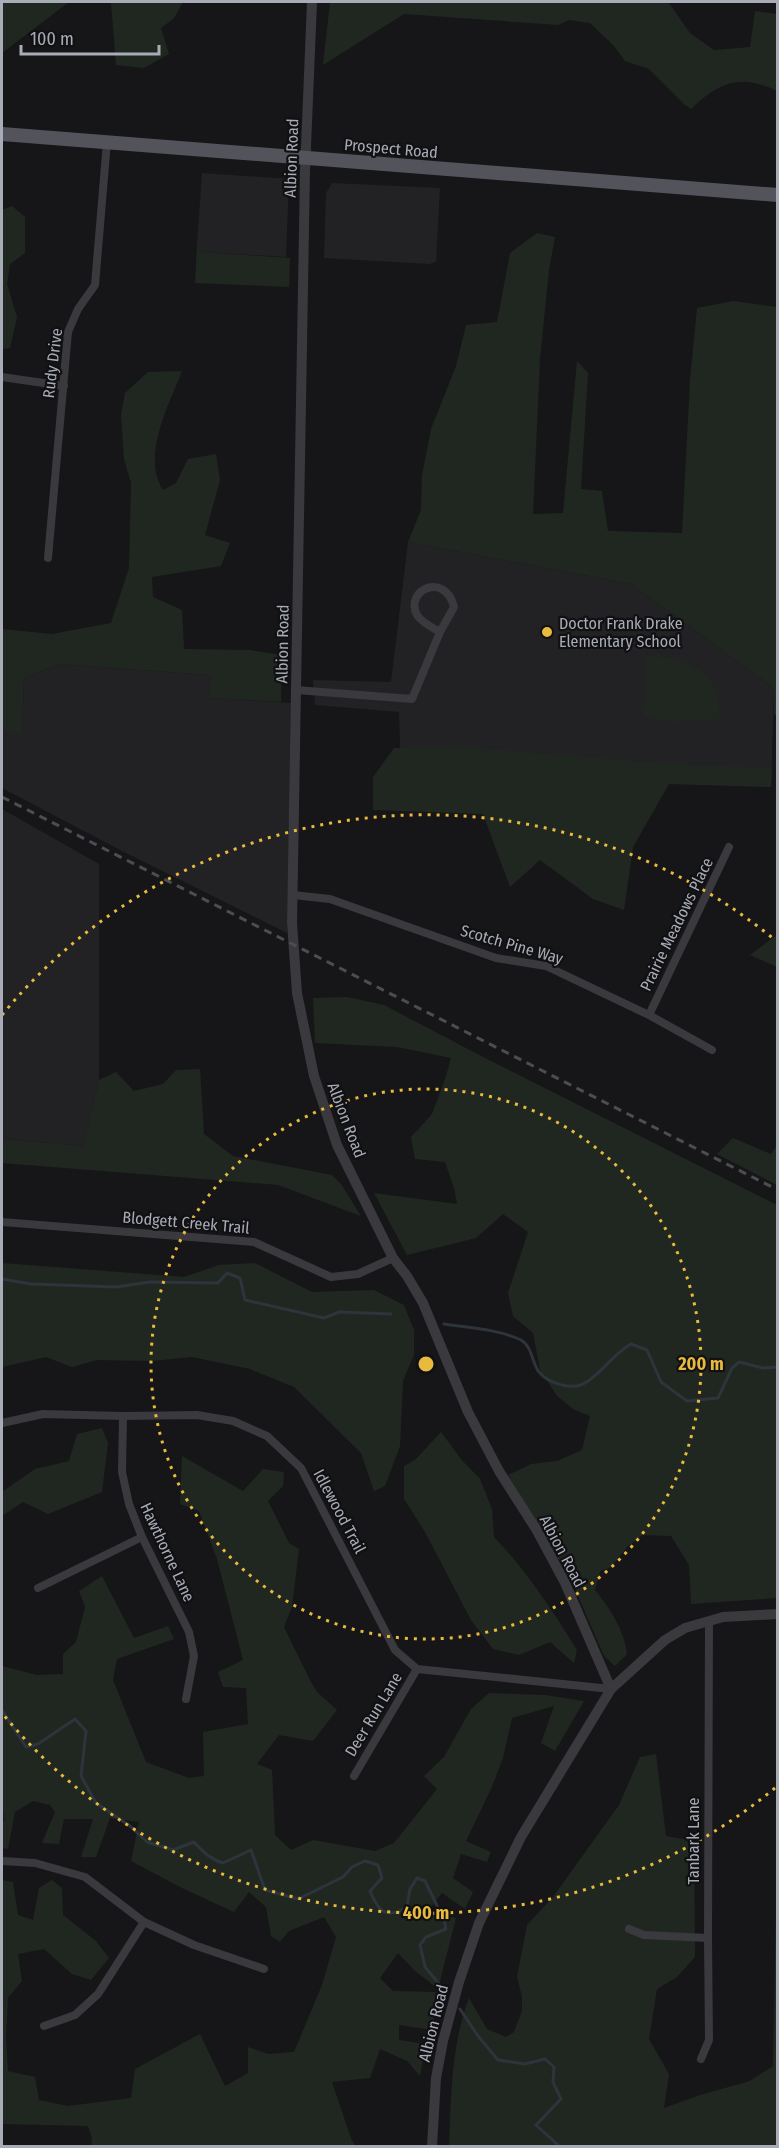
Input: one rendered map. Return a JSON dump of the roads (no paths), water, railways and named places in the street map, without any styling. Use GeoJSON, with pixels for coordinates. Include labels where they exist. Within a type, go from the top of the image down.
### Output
{"type":"FeatureCollection","features":[{"type":"Feature","properties":{"kind":"main road","name":"Prospect Road"},"geometry":{"type":"LineString","coordinates":[[2,134],[777,195]]}},
{"type":"Feature","properties":{"kind":"street","name":"Albion Road"},"geometry":{"type":"LineString","coordinates":[[312,2],[306,158],[296,690],[293,945],[297,993],[314,1076],[337,1145],[393,1258],[423,1303],[468,1412],[499,1471],[536,1529],[565,1583],[611,1689],[521,1837],[479,1923],[459,1982],[443,2041],[436,2078],[432,2146]]}},
{"type":"Feature","properties":{"kind":"street","name":"Rudy Drive"},"geometry":{"type":"LineString","coordinates":[[48,558],[68,332],[78,309],[95,285],[107,142]]}},
{"type":"Feature","properties":{"kind":"street"},"geometry":{"type":"LineString","coordinates":[[2,377],[64,386]]}},
{"type":"Feature","properties":{"kind":"street"},"geometry":{"type":"LineString","coordinates":[[296,690],[412,699],[440,632],[454,607],[451,596],[444,589],[425,588],[418,595],[415,604],[417,615],[423,622],[440,632]]}},
{"type":"Feature","properties":{"kind":"street","name":"Prairie Meadows Place"},"geometry":{"type":"LineString","coordinates":[[649,1015],[729,847]]}},
{"type":"Feature","properties":{"kind":"street","name":"Scotch Pine Way"},"geometry":{"type":"LineString","coordinates":[[293,895],[330,899],[496,958],[546,966],[649,1015],[712,1050]]}},
{"type":"Feature","properties":{"kind":"street","name":"Blodgett Creek Trail"},"geometry":{"type":"LineString","coordinates":[[2,1221],[254,1242],[331,1277],[358,1274],[393,1258]]}},
{"type":"Feature","properties":{"kind":"street","name":"Idlewood Trail"},"geometry":{"type":"LineString","coordinates":[[2,1423],[43,1414],[197,1415],[233,1421],[267,1436],[301,1468],[395,1650],[417,1669]]}},
{"type":"Feature","properties":{"kind":"street","name":"Hawthorne Lane"},"geometry":{"type":"LineString","coordinates":[[123,1416],[122,1472],[129,1504],[142,1537],[189,1632],[194,1656],[186,1699]]}},
{"type":"Feature","properties":{"kind":"street"},"geometry":{"type":"LineString","coordinates":[[38,1588],[142,1537]]}},
{"type":"Feature","properties":{"kind":"street"},"geometry":{"type":"LineString","coordinates":[[417,1669],[611,1689],[665,1640],[685,1628],[723,1617],[777,1614]]}},
{"type":"Feature","properties":{"kind":"street","name":"Tanbark Lane"},"geometry":{"type":"LineString","coordinates":[[701,2059],[709,2040],[709,1621]]}},
{"type":"Feature","properties":{"kind":"street","name":"Deer Run Lane"},"geometry":{"type":"LineString","coordinates":[[354,1776],[417,1669]]}},
{"type":"Feature","properties":{"kind":"street"},"geometry":{"type":"LineString","coordinates":[[2,1861],[35,1863],[85,1877],[144,1922],[194,1944],[264,1970]]}},
{"type":"Feature","properties":{"kind":"street"},"geometry":{"type":"LineString","coordinates":[[44,2026],[75,2015],[98,1994],[144,1922]]}},
{"type":"Feature","properties":{"kind":"street"},"geometry":{"type":"LineString","coordinates":[[628,1929],[644,1935],[708,1938]]}},
{"type":"Feature","properties":{"kind":"waterway"},"geometry":{"type":"LineString","coordinates":[[2,1279],[31,1284],[116,1287],[150,1282],[218,1283],[227,1273],[240,1278],[245,1300],[324,1318],[339,1312],[391,1314]]}},
{"type":"Feature","properties":{"kind":"waterway"},"geometry":{"type":"LineString","coordinates":[[444,1324],[493,1331],[521,1340],[530,1350],[539,1372],[548,1379],[567,1386],[585,1383],[631,1344],[647,1350],[661,1382],[687,1401],[718,1398],[732,1368],[739,1362],[763,1368],[778,1367]]}},
{"type":"Feature","properties":{"kind":"waterway"},"geometry":{"type":"LineString","coordinates":[[2,1710],[26,1747],[38,1744],[75,1719],[86,1731],[81,1776],[96,1803],[130,1826],[147,1842],[173,1850],[194,1842],[207,1855],[223,1863],[251,1850],[265,1890],[298,1899],[343,1877],[352,1867],[365,1861],[378,1865],[382,1878],[370,1891],[376,1904],[384,1911],[393,1913],[407,1907],[410,1889],[417,1878],[425,1881],[446,1929],[426,1937],[420,1945],[425,1967],[439,1984]]}},
{"type":"Feature","properties":{"kind":"waterway"},"geometry":{"type":"LineString","coordinates":[[460,2009],[498,2060],[525,2064],[545,2059],[554,2067],[553,2082],[561,2099],[536,2125],[559,2146]]}},
{"type":"Feature","properties":{"kind":"railway"},"geometry":{"type":"LineString","coordinates":[[2,797],[778,1190]]}},
{"type":"Feature","properties":{"kind":"place","name":"Doctor Frank Drake Elementary School"},"geometry":{"type":"Point","coordinates":[547,632]}}]}
